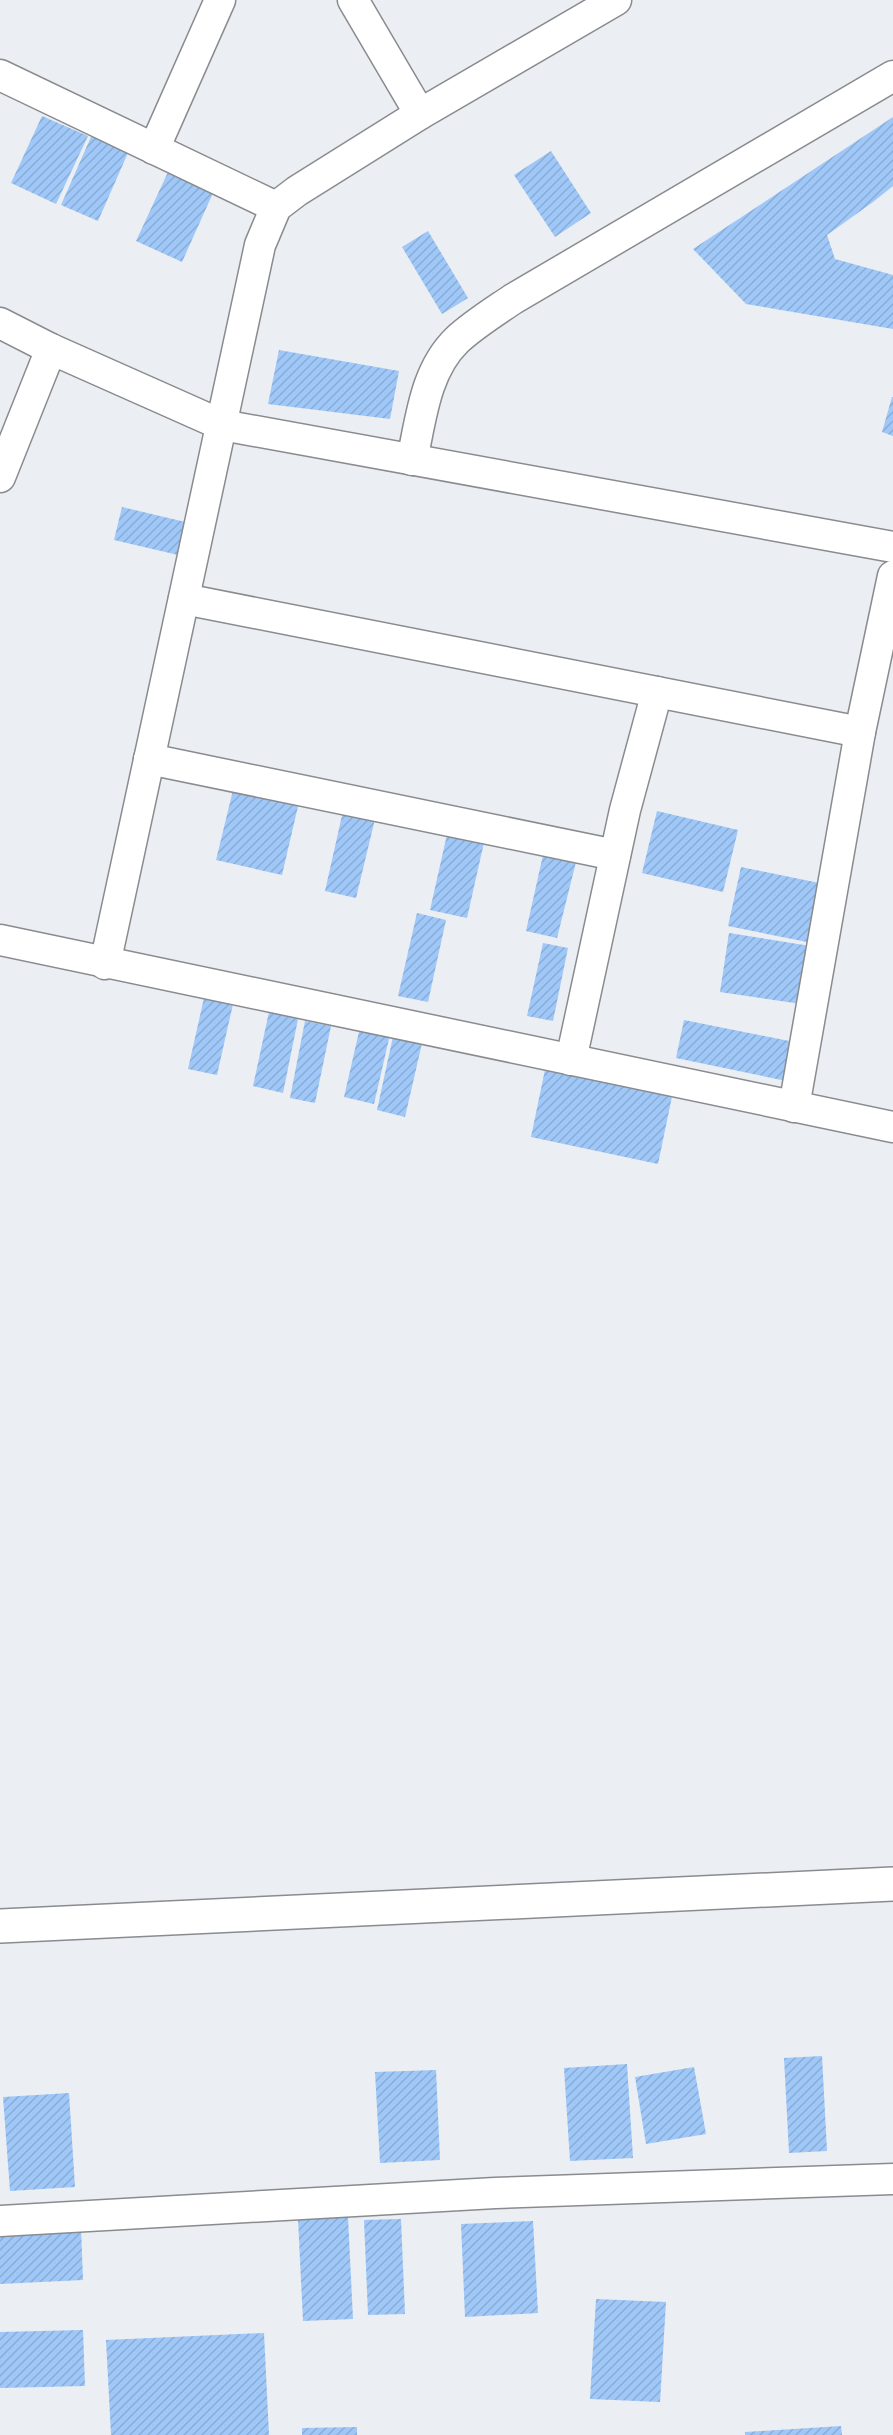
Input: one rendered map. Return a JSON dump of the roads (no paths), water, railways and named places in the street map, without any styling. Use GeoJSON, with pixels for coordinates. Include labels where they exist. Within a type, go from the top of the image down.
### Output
{"type":"FeatureCollection","features":[{"type":"Feature","properties":{"kind":"street"},"geometry":{"type":"LineString","coordinates":[[154,149],[220,0]]}},
{"type":"Feature","properties":{"kind":"street"},"geometry":{"type":"LineString","coordinates":[[353,0],[420,114]]}},
{"type":"Feature","properties":{"kind":"street"},"geometry":{"type":"LineString","coordinates":[[105,964],[260,244],[276,207],[297,191],[420,114],[613,1]]}},
{"type":"Feature","properties":{"kind":"street"},"geometry":{"type":"LineString","coordinates":[[0,75],[276,207]]}},
{"type":"Feature","properties":{"kind":"street"},"geometry":{"type":"LineString","coordinates":[[412,460],[427,389],[437,365],[456,341],[513,299],[893,76]]}},
{"type":"Feature","properties":{"kind":"street"},"geometry":{"type":"LineString","coordinates":[[0,323],[51,349],[222,425],[893,548]]}},
{"type":"Feature","properties":{"kind":"street"},"geometry":{"type":"LineString","coordinates":[[0,477],[51,349]]}},
{"type":"Feature","properties":{"kind":"street"},"geometry":{"type":"LineString","coordinates":[[794,1107],[860,732],[893,576]]}},
{"type":"Feature","properties":{"kind":"street"},"geometry":{"type":"LineString","coordinates":[[184,598],[860,732]]}},
{"type":"Feature","properties":{"kind":"street"},"geometry":{"type":"LineString","coordinates":[[571,1060],[615,855],[657,692]]}},
{"type":"Feature","properties":{"kind":"street"},"geometry":{"type":"LineString","coordinates":[[149,759],[615,855]]}},
{"type":"Feature","properties":{"kind":"street"},"geometry":{"type":"LineString","coordinates":[[0,940],[105,964],[893,1127]]}},
{"type":"Feature","properties":{"kind":"street"},"geometry":{"type":"LineString","coordinates":[[0,1926],[893,1884]]}},
{"type":"Feature","properties":{"kind":"street"},"geometry":{"type":"LineString","coordinates":[[0,2221],[495,2193],[893,2179]]}}]}
